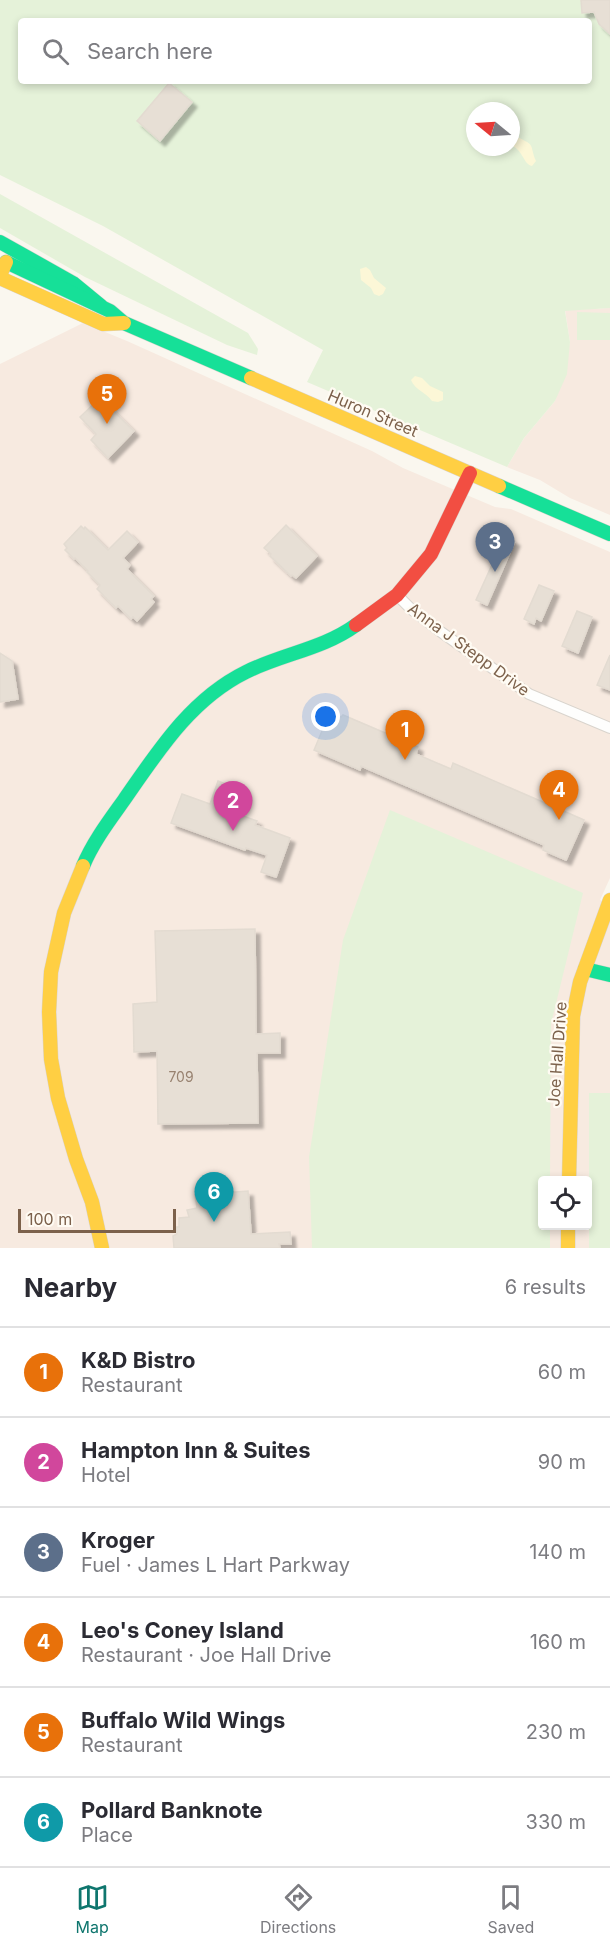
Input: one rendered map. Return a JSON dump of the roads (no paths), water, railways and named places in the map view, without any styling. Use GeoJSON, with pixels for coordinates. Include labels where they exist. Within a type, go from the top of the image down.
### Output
{"type":"FeatureCollection","features":[{"type":"Feature","properties":{"kind":"main road"},"geometry":{"type":"LineString","coordinates":[[0,242],[73,283],[100,306]]}},
{"type":"Feature","properties":{"kind":"main road"},"geometry":{"type":"LineString","coordinates":[[6,262],[110,311],[124,323],[103,324],[0,277],[6,262]]}},
{"type":"Feature","properties":{"kind":"main road","name":"Huron Street"},"geometry":{"type":"LineString","coordinates":[[124,323],[610,534]]}},
{"type":"Feature","properties":{"kind":"main road"},"geometry":{"type":"LineString","coordinates":[[102,1248],[92,1202],[76,1159],[58,1098],[51,1059],[49,1012],[51,972],[64,913],[85,862],[95,842],[162,745],[182,721],[208,697],[244,673],[344,634],[397,595],[431,554],[470,473]]}},
{"type":"Feature","properties":{"kind":"main road","name":"Joe Hall Drive"},"geometry":{"type":"LineString","coordinates":[[569,1176],[573,1016],[585,969],[610,900]]}},
{"type":"Feature","properties":{"kind":"main road"},"geometry":{"type":"LineString","coordinates":[[585,969],[610,975]]}},
{"type":"Feature","properties":{"kind":"main road"},"geometry":{"type":"LineString","coordinates":[[568,1230],[568,1248]]}},
{"type":"Feature","properties":{"kind":"street","name":"Anna J Stepp Drive"},"geometry":{"type":"LineString","coordinates":[[397,595],[441,632],[529,694],[610,728]]}},
{"type":"Feature","properties":{"kind":"place","name":"Buffalo Wild Wings"},"geometry":{"type":"Point","coordinates":[107,424]}},
{"type":"Feature","properties":{"kind":"place","name":"Kroger"},"geometry":{"type":"Point","coordinates":[495,572]}},
{"type":"Feature","properties":{"kind":"place","name":"K&D Bistro"},"geometry":{"type":"Point","coordinates":[405,760]}},
{"type":"Feature","properties":{"kind":"place","name":"Leo's Coney Island"},"geometry":{"type":"Point","coordinates":[559,820]}},
{"type":"Feature","properties":{"kind":"place","name":"Hampton Inn & Suites"},"geometry":{"type":"Point","coordinates":[233,831]}},
{"type":"Feature","properties":{"kind":"place","name":"Pollard Banknote"},"geometry":{"type":"Point","coordinates":[214,1222]}}]}
